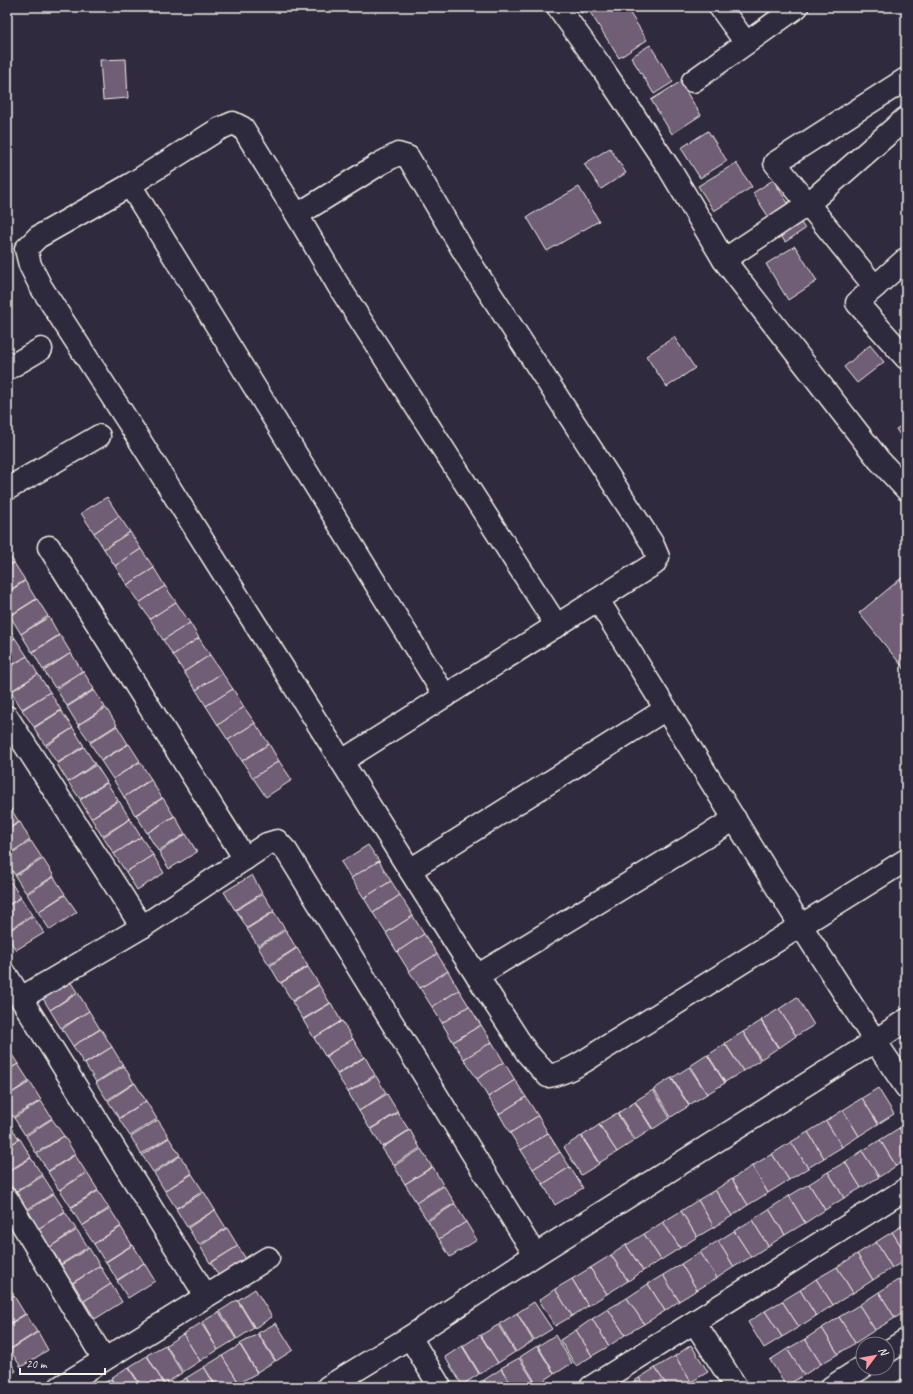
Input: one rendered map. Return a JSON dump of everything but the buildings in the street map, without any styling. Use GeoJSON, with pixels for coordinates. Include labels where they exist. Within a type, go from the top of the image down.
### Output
{"type":"FeatureCollection","features":[{"type":"Feature","properties":{"kind":"street"},"geometry":{"type":"LineString","coordinates":[[558,7],[602,68],[669,168],[724,260],[879,460],[906,490]]}},
{"type":"Feature","properties":{"kind":"street"},"geometry":{"type":"LineString","coordinates":[[720,7],[746,43]]}},
{"type":"Feature","properties":{"kind":"street"},"geometry":{"type":"LineString","coordinates":[[693,81],[797,7]]}},
{"type":"Feature","properties":{"kind":"street"},"geometry":{"type":"LineString","coordinates":[[875,287],[775,163],[906,79]]}},
{"type":"Feature","properties":{"kind":"street"},"geometry":{"type":"LineString","coordinates":[[724,260],[808,204],[906,118]]}},
{"type":"Feature","properties":{"kind":"street"},"geometry":{"type":"LineString","coordinates":[[557,626],[338,285],[297,215],[242,128],[233,123],[219,129],[130,185],[38,236],[26,249],[30,265],[41,286],[477,976],[527,1053],[548,1076],[555,1075],[570,1068],[595,1053],[906,860]]}},
{"type":"Feature","properties":{"kind":"street"},"geometry":{"type":"LineString","coordinates":[[297,215],[398,154],[408,157],[473,267],[652,543],[658,557],[654,564],[342,761]]}},
{"type":"Feature","properties":{"kind":"street"},"geometry":{"type":"LineString","coordinates":[[130,185],[445,696]]}},
{"type":"Feature","properties":{"kind":"street"},"geometry":{"type":"LineString","coordinates":[[906,259],[857,303],[906,358]]}},
{"type":"Feature","properties":{"kind":"street"},"geometry":{"type":"LineString","coordinates":[[7,369],[41,349]]}},
{"type":"Feature","properties":{"kind":"street"},"geometry":{"type":"LineString","coordinates":[[7,489],[99,436]]}},
{"type":"Feature","properties":{"kind":"street"},"geometry":{"type":"LineString","coordinates":[[49,547],[245,859]]}},
{"type":"Feature","properties":{"kind":"street"},"geometry":{"type":"LineString","coordinates":[[598,600],[801,926],[906,1087]]}},
{"type":"Feature","properties":{"kind":"street"},"geometry":{"type":"LineString","coordinates":[[410,870],[666,709]]}},
{"type":"Feature","properties":{"kind":"street"},"geometry":{"type":"LineString","coordinates":[[7,717],[142,927]]}},
{"type":"Feature","properties":{"kind":"street"},"geometry":{"type":"LineString","coordinates":[[477,976],[735,819]]}},
{"type":"Feature","properties":{"kind":"street"},"geometry":{"type":"LineString","coordinates":[[21,998],[142,927],[267,844],[277,841],[287,852],[535,1256]]}},
{"type":"Feature","properties":{"kind":"street"},"geometry":{"type":"LineString","coordinates":[[7,976],[206,1296]]}},
{"type":"Feature","properties":{"kind":"street"},"geometry":{"type":"LineString","coordinates":[[328,1387],[410,1337],[906,1020]]}},
{"type":"Feature","properties":{"kind":"street"},"geometry":{"type":"LineString","coordinates":[[591,1387],[906,1189]]}},
{"type":"Feature","properties":{"kind":"street"},"geometry":{"type":"LineString","coordinates":[[7,1199],[104,1359]]}},
{"type":"Feature","properties":{"kind":"street"},"geometry":{"type":"LineString","coordinates":[[60,1387],[268,1258]]}},
{"type":"Feature","properties":{"kind":"street"},"geometry":{"type":"LineString","coordinates":[[695,1323],[736,1387]]}},
{"type":"Feature","properties":{"kind":"street"},"geometry":{"type":"LineString","coordinates":[[410,1337],[440,1387]]}},
{"type":"Feature","properties":{"kind":"street"},"geometry":{"type":"LineString","coordinates":[[895,1347],[906,1340]]}},
{"type":"Feature","properties":{"kind":"street"},"geometry":{"type":"LineString","coordinates":[[832,1387],[855,1372]]}}]}
